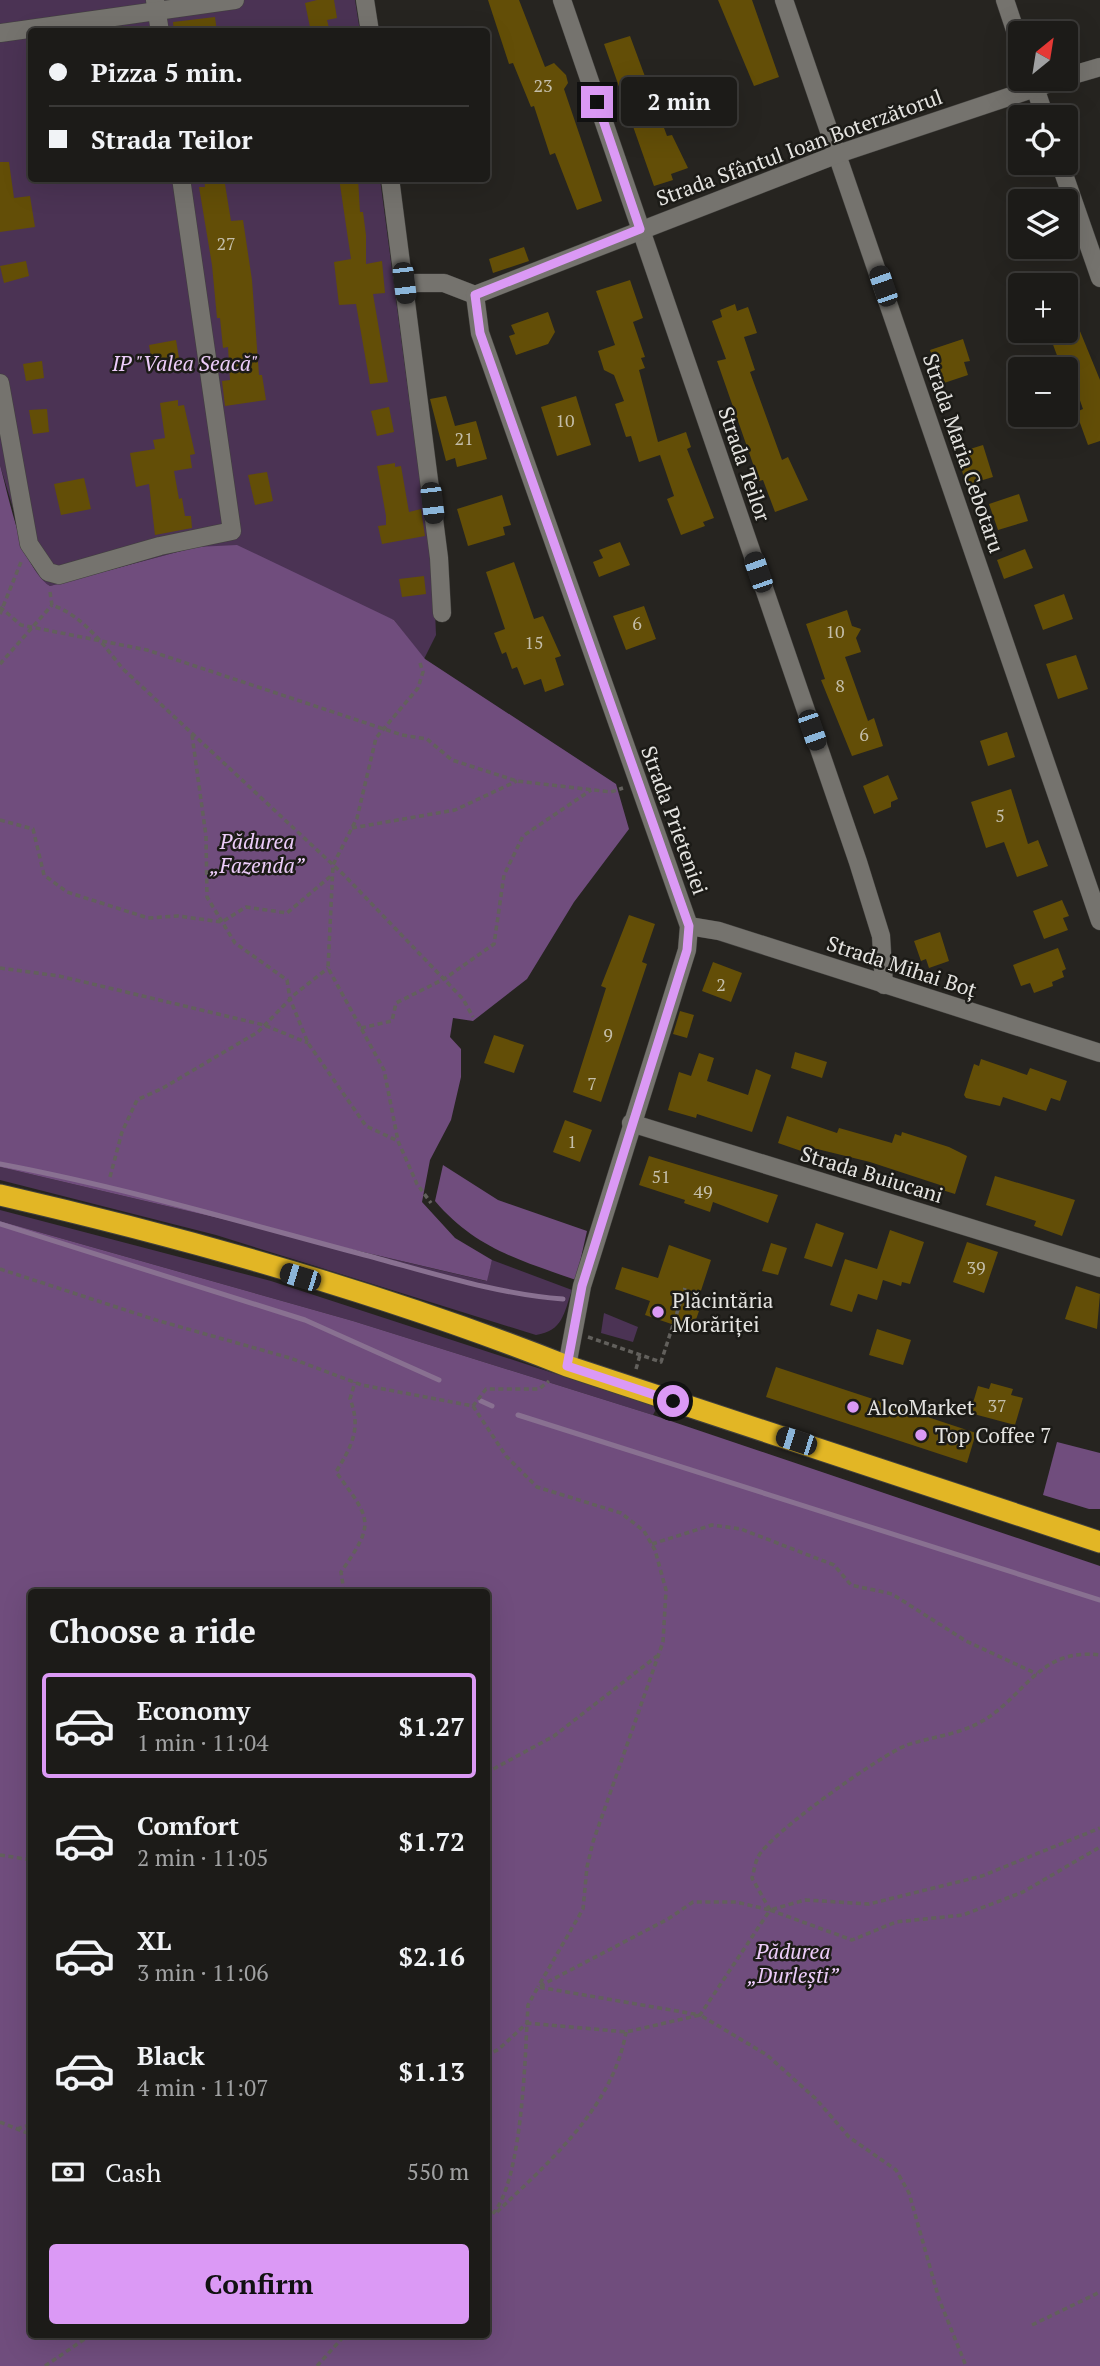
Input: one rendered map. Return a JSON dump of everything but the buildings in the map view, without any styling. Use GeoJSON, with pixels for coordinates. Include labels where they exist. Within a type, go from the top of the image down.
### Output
{"type":"FeatureCollection","features":[{"type":"Feature","properties":{"kind":"highway"},"geometry":{"type":"LineString","coordinates":[[0,1195],[269,1267],[492,1336],[567,1366],[1100,1542]]}},
{"type":"Feature","properties":{"kind":"street"},"geometry":{"type":"LineString","coordinates":[[0,33],[156,5],[235,0]]}},
{"type":"Feature","properties":{"kind":"street"},"geometry":{"type":"LineString","coordinates":[[365,0],[369,28]]}},
{"type":"Feature","properties":{"kind":"street","name":"Strada Teilor"},"geometry":{"type":"LineString","coordinates":[[562,0],[858,862],[881,936],[884,985]]}},
{"type":"Feature","properties":{"kind":"street","name":"Strada Maria Cebotaru"},"geometry":{"type":"LineString","coordinates":[[784,0],[1100,921]]}},
{"type":"Feature","properties":{"kind":"street"},"geometry":{"type":"LineString","coordinates":[[1005,0],[1012,21]]}},
{"type":"Feature","properties":{"kind":"street"},"geometry":{"type":"LineString","coordinates":[[156,5],[159,28]]}},
{"type":"Feature","properties":{"kind":"street","name":"Strada Sfântul Ioan Boterzătorul"},"geometry":{"type":"LineString","coordinates":[[1078,73],[1100,66]]}},
{"type":"Feature","properties":{"kind":"street","name":"Strada Sfântul Ioan Boterzătorul"},"geometry":{"type":"LineString","coordinates":[[475,295],[640,229],[1011,91]]}},
{"type":"Feature","properties":{"kind":"street"},"geometry":{"type":"LineString","coordinates":[[1064,175],[1100,278]]}},
{"type":"Feature","properties":{"kind":"street"},"geometry":{"type":"LineString","coordinates":[[0,383],[29,544],[48,572],[59,575],[160,546],[232,531],[182,182]]}},
{"type":"Feature","properties":{"kind":"street"},"geometry":{"type":"LineString","coordinates":[[391,182],[439,558],[442,612]]}},
{"type":"Feature","properties":{"kind":"street"},"geometry":{"type":"LineString","coordinates":[[404,283],[444,283],[475,295]]}},
{"type":"Feature","properties":{"kind":"street","name":"Strada Prieteniei"},"geometry":{"type":"LineString","coordinates":[[475,295],[480,333],[689,926],[687,950],[582,1286],[567,1366]]}},
{"type":"Feature","properties":{"kind":"street","name":"Strada Mihai Boț"},"geometry":{"type":"LineString","coordinates":[[689,926],[719,931],[1100,1053]]}},
{"type":"Feature","properties":{"kind":"street","name":"Strada Buiucani"},"geometry":{"type":"LineString","coordinates":[[631,1123],[1100,1268]]}},
{"type":"Feature","properties":{"kind":"path"},"geometry":{"type":"LineString","coordinates":[[29,544],[1,610],[21,625],[146,650],[384,729],[428,739],[452,760],[517,781],[611,792],[638,783]]}},
{"type":"Feature","properties":{"kind":"path"},"geometry":{"type":"LineString","coordinates":[[0,664],[52,605],[48,572]]}},
{"type":"Feature","properties":{"kind":"path"},"geometry":{"type":"LineString","coordinates":[[52,605],[67,610],[101,641],[122,668],[333,865],[463,999],[473,1017]]}},
{"type":"Feature","properties":{"kind":"path"},"geometry":{"type":"LineString","coordinates":[[420,663],[423,672],[418,688],[376,738],[352,828],[333,865],[328,968],[384,1070],[398,1141],[417,1184],[431,1203]]}},
{"type":"Feature","properties":{"kind":"path"},"geometry":{"type":"LineString","coordinates":[[191,733],[206,836],[207,897],[235,943],[287,980],[290,999],[308,1043],[366,1126],[398,1141]]}},
{"type":"Feature","properties":{"kind":"path"},"geometry":{"type":"LineString","coordinates":[[352,828],[455,810],[517,781]]}},
{"type":"Feature","properties":{"kind":"path"},"geometry":{"type":"LineString","coordinates":[[361,1028],[392,1021],[396,1003],[444,979],[494,944],[504,875],[523,836],[591,789]]}},
{"type":"Feature","properties":{"kind":"path"},"geometry":{"type":"LineString","coordinates":[[0,820],[33,829],[44,875],[67,891],[148,918],[178,916],[222,922],[246,907],[287,913],[332,874]]}},
{"type":"Feature","properties":{"kind":"path"},"geometry":{"type":"LineString","coordinates":[[0,968],[59,976],[264,1025],[308,1043]]}},
{"type":"Feature","properties":{"kind":"path"},"geometry":{"type":"LineString","coordinates":[[110,1177],[122,1132],[137,1100],[163,1088],[264,1025],[290,999],[328,968]]}},
{"type":"Feature","properties":{"kind":"path"},"geometry":{"type":"LineString","coordinates":[[0,1269],[156,1320],[290,1358],[355,1382],[473,1406],[506,1456],[537,1487],[621,1513],[644,1531],[652,1544],[666,1590],[663,1642],[593,1842],[587,1867],[583,1909],[528,2005],[522,2104],[507,2192],[492,2216]]}},
{"type":"Feature","properties":{"kind":"path"},"geometry":{"type":"LineString","coordinates":[[573,1332],[661,1362],[685,1288]]}},
{"type":"Feature","properties":{"kind":"path"},"geometry":{"type":"LineString","coordinates":[[635,1371],[640,1354]]}},
{"type":"Feature","properties":{"kind":"path"},"geometry":{"type":"LineString","coordinates":[[473,1406],[486,1389],[539,1389],[567,1366]]}},
{"type":"Feature","properties":{"kind":"path"},"geometry":{"type":"LineString","coordinates":[[344,1589],[341,1572],[364,1539],[364,1511],[336,1472],[356,1436],[354,1410],[350,1399],[355,1382]]}},
{"type":"Feature","properties":{"kind":"path"},"geometry":{"type":"LineString","coordinates":[[652,1544],[712,1525],[741,1529],[834,1565],[851,1585],[892,1594],[966,1641],[1037,1674]]}},
{"type":"Feature","properties":{"kind":"path"},"geometry":{"type":"LineString","coordinates":[[771,1910],[752,1878],[758,1856],[790,1821],[906,1746],[942,1738],[981,1722],[1048,1665],[1078,1652],[1100,1655]]}},
{"type":"Feature","properties":{"kind":"path"},"geometry":{"type":"LineString","coordinates":[[490,1771],[554,1736],[659,1655]]}},
{"type":"Feature","properties":{"kind":"path"},"geometry":{"type":"LineString","coordinates":[[490,2054],[527,2023],[626,2032],[699,2015],[771,1910],[805,1900],[869,1904],[970,1879],[1100,1828]]}},
{"type":"Feature","properties":{"kind":"path"},"geometry":{"type":"LineString","coordinates":[[538,1987],[668,1919],[693,1902],[736,1902],[771,1910],[852,1940],[895,1922],[963,1915],[1023,1892],[1100,1847]]}},
{"type":"Feature","properties":{"kind":"path"},"geometry":{"type":"LineString","coordinates":[[0,1855],[28,1859]]}},
{"type":"Feature","properties":{"kind":"path"},"geometry":{"type":"LineString","coordinates":[[538,1987],[699,2015],[767,2056],[816,2099],[849,2137],[896,2170],[909,2193],[939,2299],[966,2366]]}},
{"type":"Feature","properties":{"kind":"path"},"geometry":{"type":"LineString","coordinates":[[492,2216],[594,2111],[622,2054],[626,2032]]}},
{"type":"Feature","properties":{"kind":"path"},"geometry":{"type":"LineString","coordinates":[[0,2122],[28,2134]]}},
{"type":"Feature","properties":{"kind":"path"},"geometry":{"type":"LineString","coordinates":[[16,2129],[28,2125]]}},
{"type":"Feature","properties":{"kind":"path"},"geometry":{"type":"LineString","coordinates":[[1032,2326],[1100,2292]]}},
{"type":"Feature","properties":{"kind":"path"},"geometry":{"type":"LineString","coordinates":[[45,2366],[86,2338]]}},
{"type":"Feature","properties":{"kind":"path"},"geometry":{"type":"LineString","coordinates":[[317,2366],[342,2338]]}},
{"type":"Feature","properties":{"kind":"green space","name":"IP \"Valea Seacă\""},"geometry":{"type":"Polygon","coordinates":[[[0,0],[355,0],[360,28],[28,28],[28,182],[380,182],[434,585],[436,635],[424,659],[394,620],[196,547],[50,586],[40,580],[26,552],[0,465],[0,0]]]}},
{"type":"Feature","properties":{"kind":"green space","name":"Pădurea „Fazenda”"},"geometry":{"type":"Polygon","coordinates":[[[0,465],[24,549],[40,577],[50,586],[196,547],[237,545],[394,620],[425,659],[616,784],[629,829],[574,902],[527,979],[473,1021],[453,1018],[450,1037],[461,1049],[461,1077],[451,1120],[430,1160],[422,1202],[455,1238],[492,1260],[487,1281],[0,1167],[0,465]]]}},
{"type":"Feature","properties":{"kind":"green space"},"geometry":{"type":"Polygon","coordinates":[[[443,1165],[498,1200],[587,1231],[576,1280],[499,1251],[450,1217],[435,1201],[443,1165]]]}},
{"type":"Feature","properties":{"kind":"green space"},"geometry":{"type":"Polygon","coordinates":[[[0,1167],[486,1281],[492,1260],[572,1290],[557,1325],[552,1330],[536,1335],[216,1235],[0,1180],[0,1167]]]}},
{"type":"Feature","properties":{"kind":"green space"},"geometry":{"type":"Polygon","coordinates":[[[0,1210],[271,1281],[657,1407],[653,1415],[353,1321],[0,1221],[0,1210]]]}},
{"type":"Feature","properties":{"kind":"green space","name":"Pădurea „Durlești”"},"geometry":{"type":"Polygon","coordinates":[[[0,1221],[353,1321],[653,1415],[1100,1566],[1100,2366],[0,2366],[0,1221]]]}},
{"type":"Feature","properties":{"kind":"green space"},"geometry":{"type":"Polygon","coordinates":[[[604,1313],[638,1327],[633,1342],[601,1333],[604,1313]]]}},
{"type":"Feature","properties":{"kind":"green space"},"geometry":{"type":"Polygon","coordinates":[[[1057,1442],[1100,1453],[1100,1509],[1089,1509],[1043,1495],[1057,1442]]]}},
{"type":"Feature","properties":{"kind":"waterway"},"geometry":{"type":"LineString","coordinates":[[0,1164],[136,1194],[461,1281],[563,1299]]}},
{"type":"Feature","properties":{"kind":"waterway"},"geometry":{"type":"LineString","coordinates":[[0,1224],[305,1320],[439,1380]]}},
{"type":"Feature","properties":{"kind":"waterway"},"geometry":{"type":"LineString","coordinates":[[481,1401],[492,1406]]}},
{"type":"Feature","properties":{"kind":"waterway"},"geometry":{"type":"LineString","coordinates":[[518,1415],[1100,1600]]}},
{"type":"Feature","properties":{"kind":"place","name":"Plăcintăria Morăriței"},"geometry":{"type":"Point","coordinates":[658,1312]}},
{"type":"Feature","properties":{"kind":"place","name":"AlcoMarket"},"geometry":{"type":"Point","coordinates":[853,1407]}},
{"type":"Feature","properties":{"kind":"place","name":"Top Coffee 7"},"geometry":{"type":"Point","coordinates":[921,1435]}},
{"type":"Feature","properties":{"kind":"route"},"geometry":{"type":"LineString","coordinates":[[597,102],[640,229],[475,295],[480,333],[689,926],[687,950],[582,1286],[567,1366],[673,1401]]}}]}
